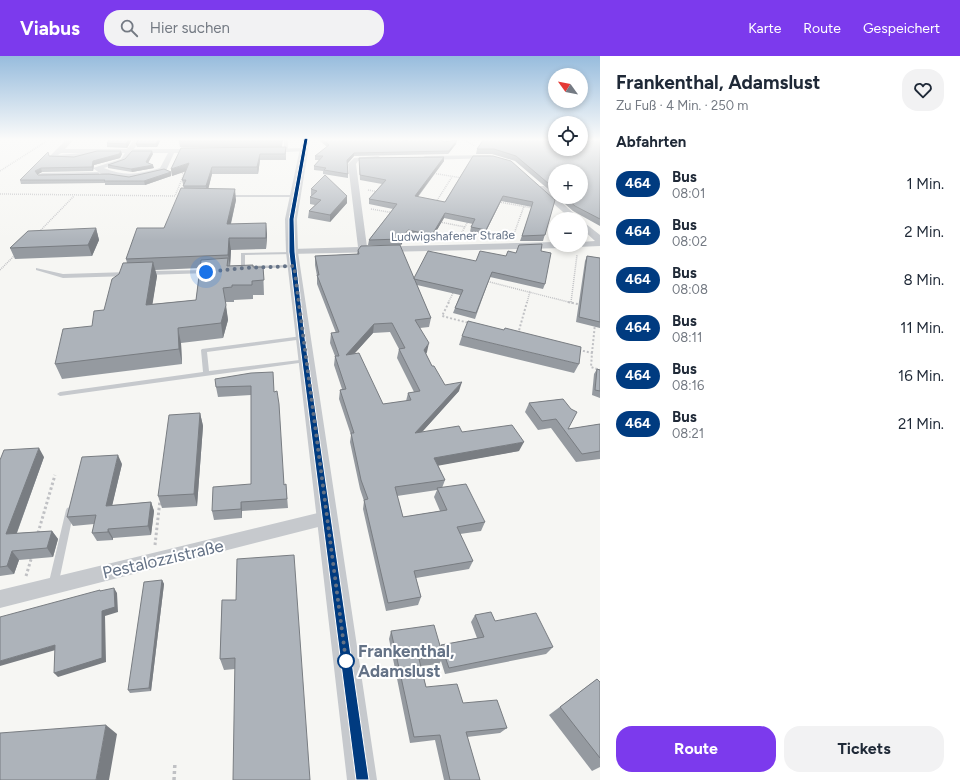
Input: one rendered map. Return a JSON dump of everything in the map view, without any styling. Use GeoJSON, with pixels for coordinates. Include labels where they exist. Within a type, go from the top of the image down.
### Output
{"type":"FeatureCollection","features":[{"type":"Feature","properties":{"kind":"street"},"geometry":{"type":"LineString","coordinates":[[42,175],[110,174],[114,176],[140,176],[151,173]]}},
{"type":"Feature","properties":{"kind":"street"},"geometry":{"type":"LineString","coordinates":[[300,173],[292,219],[293,257],[302,338],[362,780]]}},
{"type":"Feature","properties":{"kind":"street"},"geometry":{"type":"LineString","coordinates":[[353,173],[363,250]]}},
{"type":"Feature","properties":{"kind":"street"},"geometry":{"type":"LineString","coordinates":[[536,184],[568,212]]}},
{"type":"Feature","properties":{"kind":"street"},"geometry":{"type":"LineString","coordinates":[[588,229],[600,240]]}},
{"type":"Feature","properties":{"kind":"street"},"geometry":{"type":"LineString","coordinates":[[588,246],[600,244]]}},
{"type":"Feature","properties":{"kind":"street","name":"Ludwigshafener Straße"},"geometry":{"type":"LineString","coordinates":[[293,257],[363,250],[548,245]]}},
{"type":"Feature","properties":{"kind":"street","name":"Pestalozzistraße"},"geometry":{"type":"LineString","coordinates":[[0,599],[326,518]]}},
{"type":"Feature","properties":{"kind":"lane"},"geometry":{"type":"LineString","coordinates":[[222,196],[296,196]]}},
{"type":"Feature","properties":{"kind":"lane"},"geometry":{"type":"LineString","coordinates":[[243,268],[243,254],[293,257]]}},
{"type":"Feature","properties":{"kind":"lane"},"geometry":{"type":"LineString","coordinates":[[237,269],[293,257]]}},
{"type":"Feature","properties":{"kind":"lane"},"geometry":{"type":"LineString","coordinates":[[38,269],[63,276],[137,274]]}},
{"type":"Feature","properties":{"kind":"lane"},"geometry":{"type":"LineString","coordinates":[[144,274],[212,271]]}},
{"type":"Feature","properties":{"kind":"lane"},"geometry":{"type":"LineString","coordinates":[[206,374],[204,350],[302,338]]}},
{"type":"Feature","properties":{"kind":"lane"},"geometry":{"type":"LineString","coordinates":[[60,394],[306,360]]}},
{"type":"Feature","properties":{"kind":"lane"},"geometry":{"type":"LineString","coordinates":[[52,586],[72,500]]}},
{"type":"Feature","properties":{"kind":"path"},"geometry":{"type":"LineString","coordinates":[[0,194],[175,196],[184,174],[181,173]]}},
{"type":"Feature","properties":{"kind":"path"},"geometry":{"type":"LineString","coordinates":[[426,173],[462,178]]}},
{"type":"Feature","properties":{"kind":"path"},"geometry":{"type":"LineString","coordinates":[[444,203],[436,202],[452,177]]}},
{"type":"Feature","properties":{"kind":"path"},"geometry":{"type":"LineString","coordinates":[[355,187],[382,192]]}},
{"type":"Feature","properties":{"kind":"path"},"geometry":{"type":"LineString","coordinates":[[37,233],[74,196]]}},
{"type":"Feature","properties":{"kind":"path"},"geometry":{"type":"LineString","coordinates":[[494,201],[540,209]]}},
{"type":"Feature","properties":{"kind":"path"},"geometry":{"type":"LineString","coordinates":[[357,206],[401,215]]}},
{"type":"Feature","properties":{"kind":"path"},"geometry":{"type":"LineString","coordinates":[[510,246],[524,206]]}},
{"type":"Feature","properties":{"kind":"path"},"geometry":{"type":"LineString","coordinates":[[454,248],[471,215]]}},
{"type":"Feature","properties":{"kind":"path"},"geometry":{"type":"LineString","coordinates":[[437,222],[465,227]]}},
{"type":"Feature","properties":{"kind":"path"},"geometry":{"type":"LineString","coordinates":[[0,270],[21,249]]}},
{"type":"Feature","properties":{"kind":"path"},"geometry":{"type":"LineString","coordinates":[[570,302],[578,252]]}},
{"type":"Feature","properties":{"kind":"path"},"geometry":{"type":"LineString","coordinates":[[480,280],[583,305]]}},
{"type":"Feature","properties":{"kind":"path"},"geometry":{"type":"LineString","coordinates":[[455,289],[442,316],[472,324]]}},
{"type":"Feature","properties":{"kind":"path"},"geometry":{"type":"LineString","coordinates":[[525,336],[518,335],[530,291]]}},
{"type":"Feature","properties":{"kind":"path"},"geometry":{"type":"LineString","coordinates":[[595,323],[591,367],[600,370]]}},
{"type":"Feature","properties":{"kind":"path"},"geometry":{"type":"LineString","coordinates":[[577,349],[592,353]]}},
{"type":"Feature","properties":{"kind":"path"},"geometry":{"type":"LineString","coordinates":[[38,534],[55,475]]}},
{"type":"Feature","properties":{"kind":"path"},"geometry":{"type":"LineString","coordinates":[[153,561],[161,492]]}},
{"type":"Feature","properties":{"kind":"path"},"geometry":{"type":"LineString","coordinates":[[22,594],[34,549]]}},
{"type":"Feature","properties":{"kind":"path"},"geometry":{"type":"LineString","coordinates":[[174,780],[175,762]]}},
{"type":"Feature","properties":{"kind":"building"},"geometry":{"type":"Polygon","coordinates":[[[27,173],[36,173],[38,175],[109,174],[129,177],[147,173],[169,173],[144,181],[20,180],[27,173]]]}},
{"type":"Feature","properties":{"kind":"building"},"geometry":{"type":"Polygon","coordinates":[[[185,173],[210,173],[206,186],[183,186],[186,180],[182,180],[185,173]]]}},
{"type":"Feature","properties":{"kind":"building"},"geometry":{"type":"Polygon","coordinates":[[[360,173],[432,173],[415,196],[445,202],[463,173],[524,173],[548,194],[548,204],[554,204],[552,212],[548,212],[548,224],[545,235],[522,236],[533,202],[503,196],[486,230],[471,227],[475,219],[445,213],[432,235],[408,230],[401,239],[369,240],[397,204],[369,199],[386,180],[360,175],[360,173]]]}},
{"type":"Feature","properties":{"kind":"building"},"geometry":{"type":"Polygon","coordinates":[[[536,173],[548,173],[548,183],[536,173]]]}},
{"type":"Feature","properties":{"kind":"building"},"geometry":{"type":"Polygon","coordinates":[[[588,173],[600,173],[600,219],[573,204],[588,204],[588,173]]]}},
{"type":"Feature","properties":{"kind":"building"},"geometry":{"type":"Polygon","coordinates":[[[325,175],[347,196],[330,215],[309,211],[321,200],[310,197],[317,191],[311,189],[325,175]]]}},
{"type":"Feature","properties":{"kind":"building"},"geometry":{"type":"Polygon","coordinates":[[[181,188],[235,189],[227,224],[266,223],[266,238],[229,238],[228,255],[126,259],[137,228],[164,228],[181,188]]]}},
{"type":"Feature","properties":{"kind":"building"},"geometry":{"type":"Polygon","coordinates":[[[96,228],[88,245],[10,248],[28,231],[96,228]]]}},
{"type":"Feature","properties":{"kind":"building"},"geometry":{"type":"Polygon","coordinates":[[[542,244],[541,251],[551,253],[545,284],[492,272],[476,313],[455,308],[463,290],[414,279],[428,251],[476,261],[480,251],[506,256],[508,251],[516,253],[519,245],[542,244]]]}},
{"type":"Feature","properties":{"kind":"building"},"geometry":{"type":"Polygon","coordinates":[[[400,245],[431,318],[415,320],[429,343],[424,350],[432,366],[434,366],[445,385],[462,382],[415,433],[459,426],[462,432],[512,425],[524,442],[434,458],[445,480],[395,487],[403,517],[447,510],[437,488],[466,484],[485,522],[457,527],[473,561],[414,571],[421,597],[388,603],[364,500],[368,499],[361,480],[351,433],[354,433],[340,390],[346,389],[335,356],[339,356],[331,333],[339,332],[317,275],[319,275],[315,256],[359,254],[358,250],[361,246],[400,245]],[[392,323],[374,324],[346,355],[359,353],[383,404],[411,400],[408,393],[420,391],[399,349],[405,348],[392,323]]]}},
{"type":"Feature","properties":{"kind":"building"},"geometry":{"type":"Polygon","coordinates":[[[587,256],[600,258],[600,322],[579,317],[587,256]]]}},
{"type":"Feature","properties":{"kind":"building"},"geometry":{"type":"Polygon","coordinates":[[[228,258],[227,266],[253,265],[253,267],[263,267],[264,280],[252,281],[252,285],[232,285],[232,287],[223,288],[226,305],[221,323],[178,328],[179,349],[55,364],[63,329],[92,326],[94,311],[104,310],[112,279],[119,274],[123,263],[153,262],[146,305],[196,300],[201,260],[228,258]]]}},
{"type":"Feature","properties":{"kind":"building"},"geometry":{"type":"Polygon","coordinates":[[[468,321],[504,330],[505,328],[581,347],[579,364],[462,336],[468,321]]]}},
{"type":"Feature","properties":{"kind":"building"},"geometry":{"type":"Polygon","coordinates":[[[597,369],[600,370],[600,391],[595,390],[597,369]]]}},
{"type":"Feature","properties":{"kind":"building"},"geometry":{"type":"Polygon","coordinates":[[[273,372],[274,392],[277,391],[279,404],[284,485],[286,484],[287,499],[241,502],[241,509],[212,511],[213,487],[251,484],[251,386],[216,387],[215,379],[251,373],[273,372]]]}},
{"type":"Feature","properties":{"kind":"building"},"geometry":{"type":"Polygon","coordinates":[[[563,399],[571,409],[577,412],[568,429],[600,424],[600,451],[582,454],[556,419],[542,421],[529,403],[563,399]]]}},
{"type":"Feature","properties":{"kind":"building"},"geometry":{"type":"Polygon","coordinates":[[[200,413],[194,494],[158,496],[169,415],[200,413]]]}},
{"type":"Feature","properties":{"kind":"building"},"geometry":{"type":"Polygon","coordinates":[[[39,448],[6,534],[52,531],[47,548],[12,551],[7,566],[0,567],[0,460],[4,450],[39,448]]]}},
{"type":"Feature","properties":{"kind":"building"},"geometry":{"type":"Polygon","coordinates":[[[118,455],[106,506],[151,502],[148,526],[108,529],[108,532],[92,533],[96,515],[67,517],[82,457],[118,455]]]}},
{"type":"Feature","properties":{"kind":"building"},"geometry":{"type":"Polygon","coordinates":[[[294,555],[310,780],[233,780],[235,658],[220,659],[222,600],[236,600],[237,559],[294,555]]]}},
{"type":"Feature","properties":{"kind":"building"},"geometry":{"type":"Polygon","coordinates":[[[162,580],[149,688],[128,690],[144,582],[162,580]]]}},
{"type":"Feature","properties":{"kind":"building"},"geometry":{"type":"Polygon","coordinates":[[[114,588],[115,607],[102,611],[102,658],[54,673],[55,645],[0,661],[0,617],[100,590],[114,588]]]}},
{"type":"Feature","properties":{"kind":"building"},"geometry":{"type":"Polygon","coordinates":[[[491,612],[495,621],[536,613],[553,647],[449,668],[441,645],[484,637],[475,615],[491,612]]]}},
{"type":"Feature","properties":{"kind":"building"},"geometry":{"type":"Polygon","coordinates":[[[434,625],[443,656],[419,659],[426,687],[457,684],[463,703],[497,700],[507,728],[466,732],[480,780],[450,780],[440,735],[414,737],[391,631],[434,625]]]}},
{"type":"Feature","properties":{"kind":"building"},"geometry":{"type":"Polygon","coordinates":[[[597,679],[600,682],[600,758],[560,707],[597,679]]]}},
{"type":"Feature","properties":{"kind":"building"},"geometry":{"type":"Polygon","coordinates":[[[106,725],[96,780],[0,780],[0,733],[106,725]]]}},
{"type":"Feature","properties":{"kind":"bus line","name":"464"},"geometry":{"type":"LineString","coordinates":[[300,173],[292,219],[292,252],[302,338],[362,780]]}},
{"type":"Feature","properties":{"kind":"place","name":"Frankenthal, Adamslust"},"geometry":{"type":"Point","coordinates":[346,661]}},
{"type":"Feature","properties":{"kind":"route"},"geometry":{"type":"LineString","coordinates":[[206,272],[243,268],[294,266],[302,338],[346,661]]}}]}
